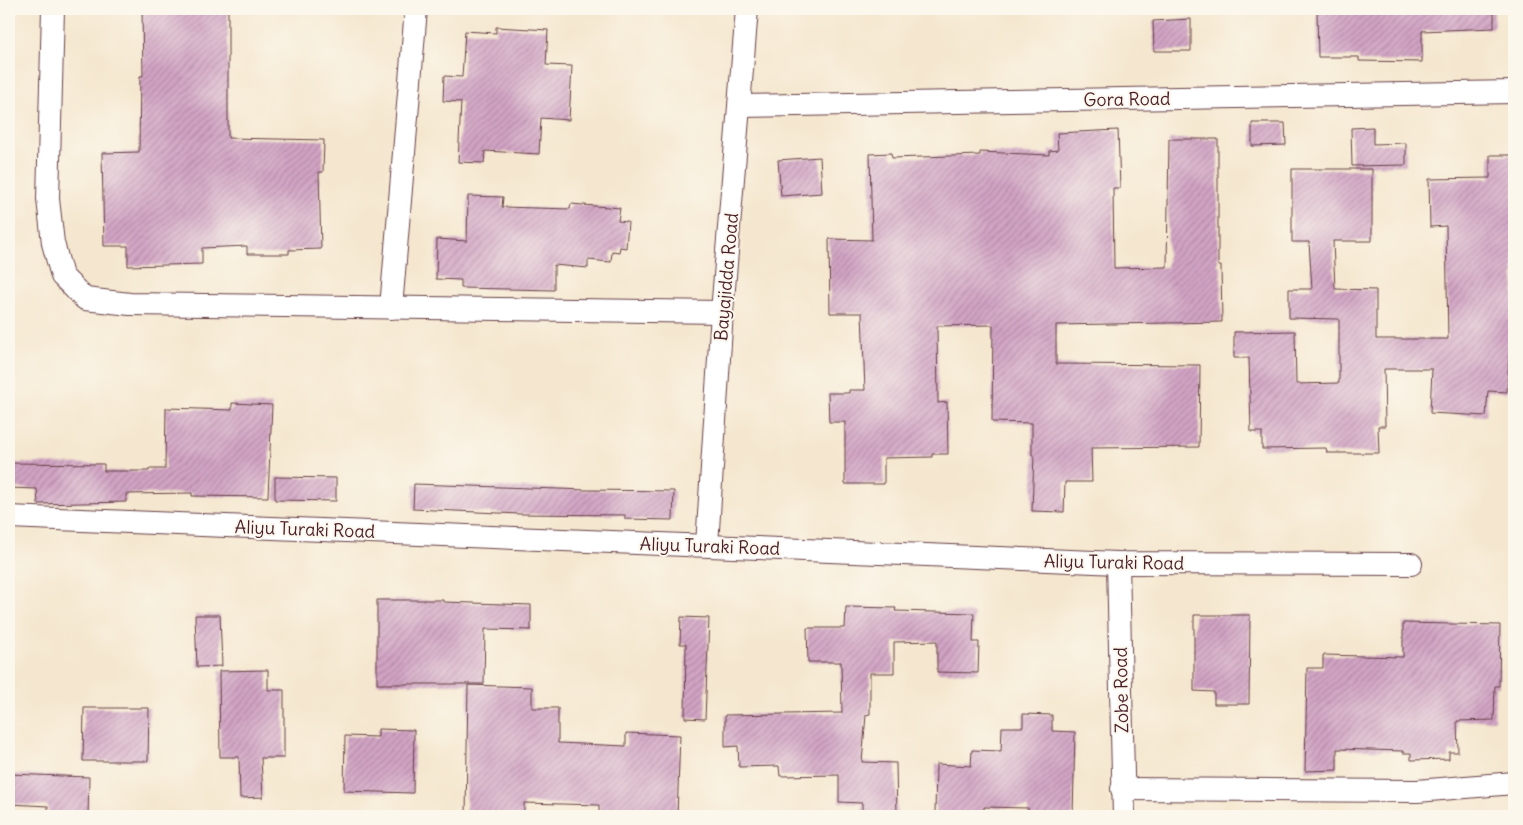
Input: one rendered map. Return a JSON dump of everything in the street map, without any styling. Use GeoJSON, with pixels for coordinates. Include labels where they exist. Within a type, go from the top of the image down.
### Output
{"type":"FeatureCollection","features":[{"type":"Feature","properties":{"kind":"street"},"geometry":{"type":"LineString","coordinates":[[53,9],[48,198],[52,243],[62,276],[85,299],[130,304],[722,312]]}},
{"type":"Feature","properties":{"kind":"street"},"geometry":{"type":"LineString","coordinates":[[391,308],[416,9]]}},
{"type":"Feature","properties":{"kind":"street","name":"Bayajidda Road"},"geometry":{"type":"LineString","coordinates":[[707,545],[722,312],[747,9]]}},
{"type":"Feature","properties":{"kind":"street","name":"Gora Road"},"geometry":{"type":"LineString","coordinates":[[740,106],[1514,92]]}},
{"type":"Feature","properties":{"kind":"street","name":"Aliyu Turaki Road"},"geometry":{"type":"LineString","coordinates":[[9,516],[1118,564],[1411,564]]}},
{"type":"Feature","properties":{"kind":"street","name":"Zobe Road"},"geometry":{"type":"LineString","coordinates":[[1118,564],[1124,816]]}},
{"type":"Feature","properties":{"kind":"street"},"geometry":{"type":"LineString","coordinates":[[1122,789],[1417,791],[1514,783]]}},
{"type":"Feature","properties":{"kind":"building"},"geometry":{"type":"Polygon","coordinates":[[[142,9],[228,9],[228,138],[324,140],[323,172],[319,172],[321,249],[289,250],[289,254],[247,254],[247,246],[202,248],[202,264],[128,266],[128,246],[104,246],[102,153],[139,152],[140,76],[143,76],[142,9]]]}},
{"type":"Feature","properties":{"kind":"building"},"geometry":{"type":"Polygon","coordinates":[[[1317,9],[1494,9],[1494,28],[1422,31],[1422,62],[1359,61],[1359,57],[1318,57],[1317,9]]]}},
{"type":"Feature","properties":{"kind":"building"},"geometry":{"type":"Polygon","coordinates":[[[1191,19],[1191,51],[1154,51],[1153,21],[1191,19]]]}},
{"type":"Feature","properties":{"kind":"building"},"geometry":{"type":"Polygon","coordinates":[[[496,27],[548,30],[546,65],[572,66],[569,120],[541,118],[539,154],[485,151],[484,163],[458,162],[461,102],[443,101],[444,76],[462,77],[465,31],[496,33],[496,27]]]}},
{"type":"Feature","properties":{"kind":"building"},"geometry":{"type":"Polygon","coordinates":[[[1252,123],[1285,123],[1286,145],[1252,146],[1252,123]]]}},
{"type":"Feature","properties":{"kind":"building"},"geometry":{"type":"Polygon","coordinates":[[[1373,127],[1373,144],[1406,143],[1406,165],[1352,166],[1351,128],[1373,127]]]}},
{"type":"Feature","properties":{"kind":"building"},"geometry":{"type":"Polygon","coordinates":[[[1118,130],[1120,188],[1113,188],[1114,268],[1167,267],[1169,139],[1218,139],[1218,266],[1221,266],[1222,322],[1056,325],[1056,364],[1200,365],[1199,447],[1091,448],[1092,482],[1065,482],[1064,512],[1032,511],[1034,455],[1032,455],[1032,423],[992,422],[993,325],[937,326],[938,403],[947,402],[948,454],[932,454],[932,457],[884,458],[884,484],[845,484],[845,422],[829,422],[828,393],[849,393],[849,390],[865,390],[862,313],[830,313],[829,239],[872,240],[870,154],[891,153],[892,158],[980,155],[980,152],[1049,155],[1049,151],[1058,150],[1057,133],[1118,130]]]}},
{"type":"Feature","properties":{"kind":"building"},"geometry":{"type":"Polygon","coordinates":[[[1490,155],[1514,155],[1514,322],[1511,323],[1507,392],[1488,391],[1486,416],[1430,413],[1432,369],[1384,369],[1385,426],[1378,426],[1379,453],[1327,453],[1326,448],[1262,449],[1262,432],[1251,432],[1249,358],[1234,358],[1234,332],[1295,331],[1296,384],[1339,383],[1339,319],[1289,318],[1289,289],[1312,289],[1309,242],[1292,242],[1292,169],[1372,169],[1372,241],[1333,241],[1335,289],[1376,290],[1376,339],[1448,339],[1446,226],[1430,227],[1429,179],[1490,178],[1490,155]]]}},
{"type":"Feature","properties":{"kind":"building"},"geometry":{"type":"Polygon","coordinates":[[[820,157],[822,193],[781,196],[778,160],[820,157]]]}},
{"type":"Feature","properties":{"kind":"building"},"geometry":{"type":"Polygon","coordinates":[[[468,196],[503,197],[502,207],[570,209],[571,204],[620,208],[618,221],[628,222],[626,248],[620,247],[619,252],[612,251],[611,262],[588,260],[588,268],[554,265],[554,290],[461,288],[461,280],[436,279],[437,239],[467,241],[468,196]]]}},
{"type":"Feature","properties":{"kind":"building"},"geometry":{"type":"Polygon","coordinates":[[[232,403],[272,405],[268,497],[192,496],[192,493],[126,494],[126,502],[38,504],[37,489],[9,488],[9,463],[104,464],[104,471],[165,469],[166,408],[232,410],[232,403]]]}},
{"type":"Feature","properties":{"kind":"building"},"geometry":{"type":"Polygon","coordinates":[[[275,477],[336,478],[336,501],[275,500],[275,477]]]}},
{"type":"Feature","properties":{"kind":"building"},"geometry":{"type":"Polygon","coordinates":[[[414,484],[674,491],[673,520],[625,519],[625,515],[520,514],[413,509],[414,484]]]}},
{"type":"Feature","properties":{"kind":"building"},"geometry":{"type":"Polygon","coordinates":[[[377,600],[443,600],[443,602],[531,605],[531,630],[485,629],[484,684],[377,684],[377,600]]]}},
{"type":"Feature","properties":{"kind":"building"},"geometry":{"type":"Polygon","coordinates":[[[846,607],[896,608],[895,611],[974,613],[973,642],[979,642],[978,673],[937,672],[937,641],[894,642],[894,673],[870,673],[870,714],[866,715],[862,762],[896,763],[897,816],[862,816],[862,803],[839,802],[839,775],[780,776],[779,766],[739,767],[738,746],[725,747],[725,715],[842,713],[841,662],[808,662],[807,628],[845,628],[846,607]]]}},
{"type":"Feature","properties":{"kind":"building"},"geometry":{"type":"Polygon","coordinates":[[[195,615],[220,615],[222,666],[197,667],[195,615]]]}},
{"type":"Feature","properties":{"kind":"building"},"geometry":{"type":"Polygon","coordinates":[[[1194,615],[1250,615],[1249,704],[1214,704],[1214,692],[1194,691],[1194,615]]]}},
{"type":"Feature","properties":{"kind":"building"},"geometry":{"type":"Polygon","coordinates":[[[681,617],[709,618],[705,719],[685,718],[686,644],[680,644],[681,617]]]}},
{"type":"Feature","properties":{"kind":"building"},"geometry":{"type":"Polygon","coordinates":[[[1403,623],[1500,625],[1499,686],[1495,686],[1494,720],[1457,721],[1458,752],[1449,752],[1449,759],[1411,760],[1411,753],[1403,753],[1403,751],[1337,749],[1337,770],[1305,771],[1307,668],[1323,668],[1323,655],[1403,657],[1403,623]]]}},
{"type":"Feature","properties":{"kind":"building"},"geometry":{"type":"Polygon","coordinates":[[[268,670],[268,690],[284,690],[284,758],[261,758],[263,797],[240,798],[239,757],[220,757],[219,671],[268,670]]]}},
{"type":"Feature","properties":{"kind":"building"},"geometry":{"type":"Polygon","coordinates":[[[468,685],[532,687],[532,708],[558,708],[558,743],[626,746],[626,733],[680,735],[677,816],[599,816],[599,805],[524,803],[524,816],[466,816],[468,685]]]}},
{"type":"Feature","properties":{"kind":"building"},"geometry":{"type":"Polygon","coordinates":[[[84,708],[149,708],[148,761],[83,761],[84,708]]]}},
{"type":"Feature","properties":{"kind":"building"},"geometry":{"type":"Polygon","coordinates":[[[1023,714],[1052,715],[1052,731],[1075,732],[1073,816],[1028,816],[1028,808],[984,807],[984,816],[935,816],[936,764],[971,766],[972,750],[1001,751],[1002,727],[1023,727],[1023,714]]]}},
{"type":"Feature","properties":{"kind":"building"},"geometry":{"type":"Polygon","coordinates":[[[378,729],[414,730],[413,793],[344,791],[345,736],[378,737],[378,729]]]}},
{"type":"Feature","properties":{"kind":"building"},"geometry":{"type":"Polygon","coordinates":[[[9,774],[89,777],[88,816],[48,816],[48,806],[9,804],[9,774]]]}}]}
